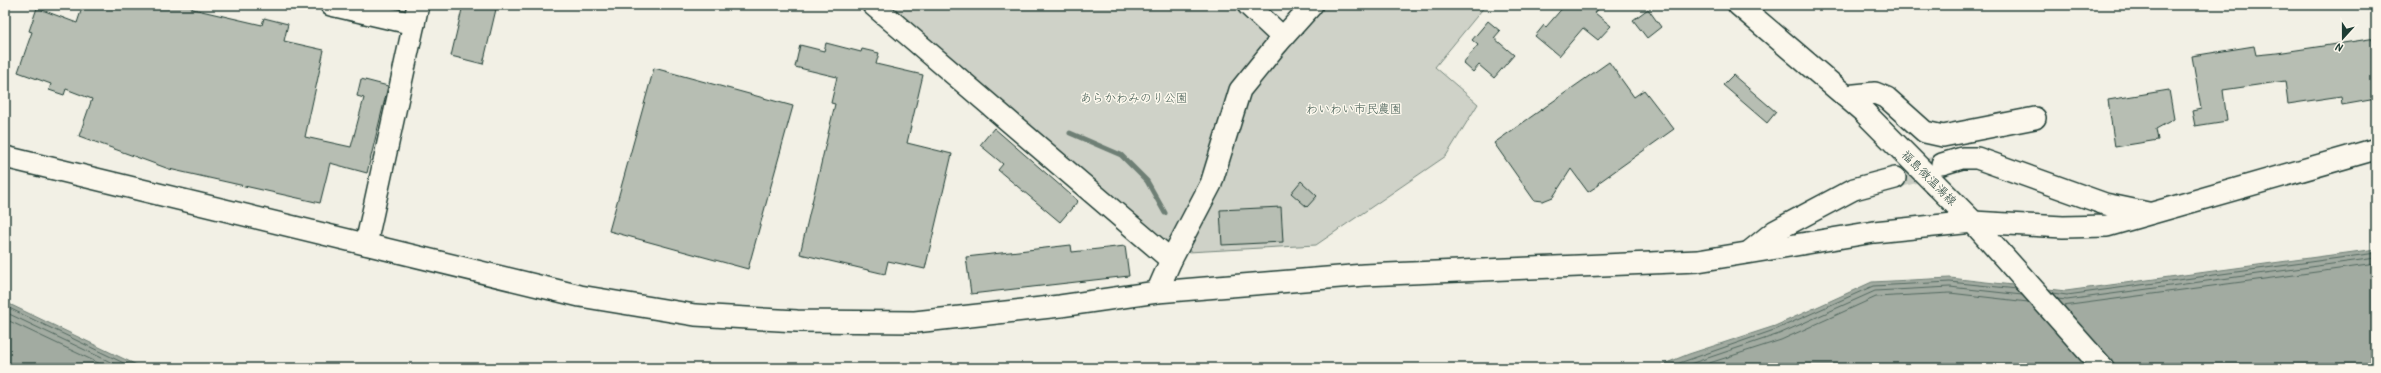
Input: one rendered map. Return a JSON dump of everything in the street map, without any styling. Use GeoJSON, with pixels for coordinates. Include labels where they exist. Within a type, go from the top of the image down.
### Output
{"type":"FeatureCollection","features":[{"type":"Feature","properties":{"kind":"main road","name":"福島微温湯線"},"geometry":{"type":"LineString","coordinates":[[1739,5],[1863,111],[1973,222],[2103,368]]}},
{"type":"Feature","properties":{"kind":"street"},"geometry":{"type":"LineString","coordinates":[[331,5],[416,14],[366,244]]}},
{"type":"Feature","properties":{"kind":"street"},"geometry":{"type":"LineString","coordinates":[[873,5],[1171,260]]}},
{"type":"Feature","properties":{"kind":"street"},"geometry":{"type":"LineString","coordinates":[[1248,5],[1280,35],[1278,43]]}},
{"type":"Feature","properties":{"kind":"street"},"geometry":{"type":"LineString","coordinates":[[1157,292],[1171,260],[1211,184],[1240,90],[1278,43],[1312,5]]}},
{"type":"Feature","properties":{"kind":"street"},"geometry":{"type":"LineString","coordinates":[[1845,96],[1875,93],[1886,98],[1925,132],[1943,136],[2035,118]]}},
{"type":"Feature","properties":{"kind":"street"},"geometry":{"type":"LineString","coordinates":[[5,157],[580,296],[695,315],[797,320],[915,322],[1060,306],[1157,292],[1364,275],[1698,261],[1874,232],[1973,222],[2063,228],[2107,226],[2376,149]]}},
{"type":"Feature","properties":{"kind":"street"},"geometry":{"type":"LineString","coordinates":[[1942,164],[1962,158],[1977,158],[2105,204],[2150,214]]}},
{"type":"Feature","properties":{"kind":"street"},"geometry":{"type":"LineString","coordinates":[[1748,253],[1775,231],[1854,189],[1895,178]]}},
{"type":"Feature","properties":{"kind":"green space","name":"あらかわみのり公園"},"geometry":{"type":"Polygon","coordinates":[[[881,5],[1239,5],[1274,36],[1208,179],[1171,252],[881,5]]]}},
{"type":"Feature","properties":{"kind":"green space","name":"わいわい市民農園"},"geometry":{"type":"Polygon","coordinates":[[[1324,5],[1486,5],[1435,67],[1478,104],[1446,156],[1316,245],[1188,252],[1186,245],[1245,94],[1324,5]]]}},
{"type":"Feature","properties":{"kind":"water"},"geometry":{"type":"Polygon","coordinates":[[[2376,249],[2376,368],[1654,368],[1689,354],[1775,326],[1872,282],[1950,278],[2066,291],[2376,249]]]}},
{"type":"Feature","properties":{"kind":"water"},"geometry":{"type":"Polygon","coordinates":[[[5,302],[143,368],[5,368],[5,302]]]}},
{"type":"Feature","properties":{"kind":"building"},"geometry":{"type":"Polygon","coordinates":[[[83,5],[188,5],[193,9],[262,25],[264,18],[288,24],[284,41],[324,50],[305,137],[351,147],[364,98],[357,96],[361,79],[388,86],[367,173],[330,163],[320,203],[169,169],[79,136],[92,99],[66,89],[64,95],[49,90],[51,84],[18,72],[32,32],[29,31],[37,8],[77,23],[83,5]]]}},
{"type":"Feature","properties":{"kind":"building"},"geometry":{"type":"Polygon","coordinates":[[[463,5],[497,5],[483,64],[451,56],[463,5]]]}},
{"type":"Feature","properties":{"kind":"building"},"geometry":{"type":"Polygon","coordinates":[[[1565,5],[1602,5],[1595,13],[1611,26],[1598,40],[1583,28],[1559,56],[1535,36],[1544,25],[1546,27],[1565,5]]]}},
{"type":"Feature","properties":{"kind":"building"},"geometry":{"type":"Polygon","coordinates":[[[1648,9],[1661,27],[1647,38],[1633,20],[1648,9]]]}},
{"type":"Feature","properties":{"kind":"building"},"geometry":{"type":"Polygon","coordinates":[[[1488,21],[1500,31],[1494,38],[1514,55],[1494,78],[1479,65],[1473,72],[1463,63],[1478,45],[1472,40],[1488,21]]]}},
{"type":"Feature","properties":{"kind":"building"},"geometry":{"type":"Polygon","coordinates":[[[2376,38],[2376,99],[2342,105],[2341,96],[2288,104],[2285,81],[2223,90],[2227,121],[2195,126],[2192,111],[2201,109],[2192,56],[2254,46],[2256,55],[2277,53],[2376,38]]]}},
{"type":"Feature","properties":{"kind":"building"},"geometry":{"type":"Polygon","coordinates":[[[826,43],[861,52],[862,49],[879,53],[876,64],[923,75],[907,143],[952,154],[925,269],[888,261],[885,274],[800,254],[835,104],[831,103],[837,77],[795,67],[800,45],[824,51],[826,43]]]}},
{"type":"Feature","properties":{"kind":"building"},"geometry":{"type":"Polygon","coordinates":[[[1609,62],[1634,97],[1644,90],[1674,129],[1598,183],[1599,185],[1588,192],[1571,169],[1553,197],[1543,201],[1534,200],[1494,143],[1609,62]]]}},
{"type":"Feature","properties":{"kind":"building"},"geometry":{"type":"Polygon","coordinates":[[[654,68],[793,106],[748,269],[609,231],[654,68]]]}},
{"type":"Feature","properties":{"kind":"building"},"geometry":{"type":"Polygon","coordinates":[[[1733,75],[1776,112],[1767,123],[1723,85],[1733,75]]]}},
{"type":"Feature","properties":{"kind":"building"},"geometry":{"type":"Polygon","coordinates":[[[2169,90],[2174,119],[2156,129],[2158,140],[2115,147],[2108,100],[2169,90]]]}},
{"type":"Feature","properties":{"kind":"building"},"geometry":{"type":"Polygon","coordinates":[[[994,128],[1078,201],[1060,222],[998,170],[1003,164],[980,145],[994,128]]]}},
{"type":"Feature","properties":{"kind":"building"},"geometry":{"type":"Polygon","coordinates":[[[1301,181],[1317,196],[1307,207],[1291,193],[1301,181]]]}},
{"type":"Feature","properties":{"kind":"building"},"geometry":{"type":"Polygon","coordinates":[[[1281,207],[1283,242],[1222,245],[1220,210],[1281,207]]]}},
{"type":"Feature","properties":{"kind":"building"},"geometry":{"type":"Polygon","coordinates":[[[1071,245],[1072,252],[1125,246],[1129,276],[971,294],[966,257],[1071,245]]]}},
{"type":"Feature","properties":{"kind":"waterway"},"geometry":{"type":"LineString","coordinates":[[1070,133],[1121,155],[1147,181],[1165,213]]}},
{"type":"Feature","properties":{"kind":"tunnel"},"geometry":{"type":"LineString","coordinates":[[1895,178],[1938,166]]}}]}
